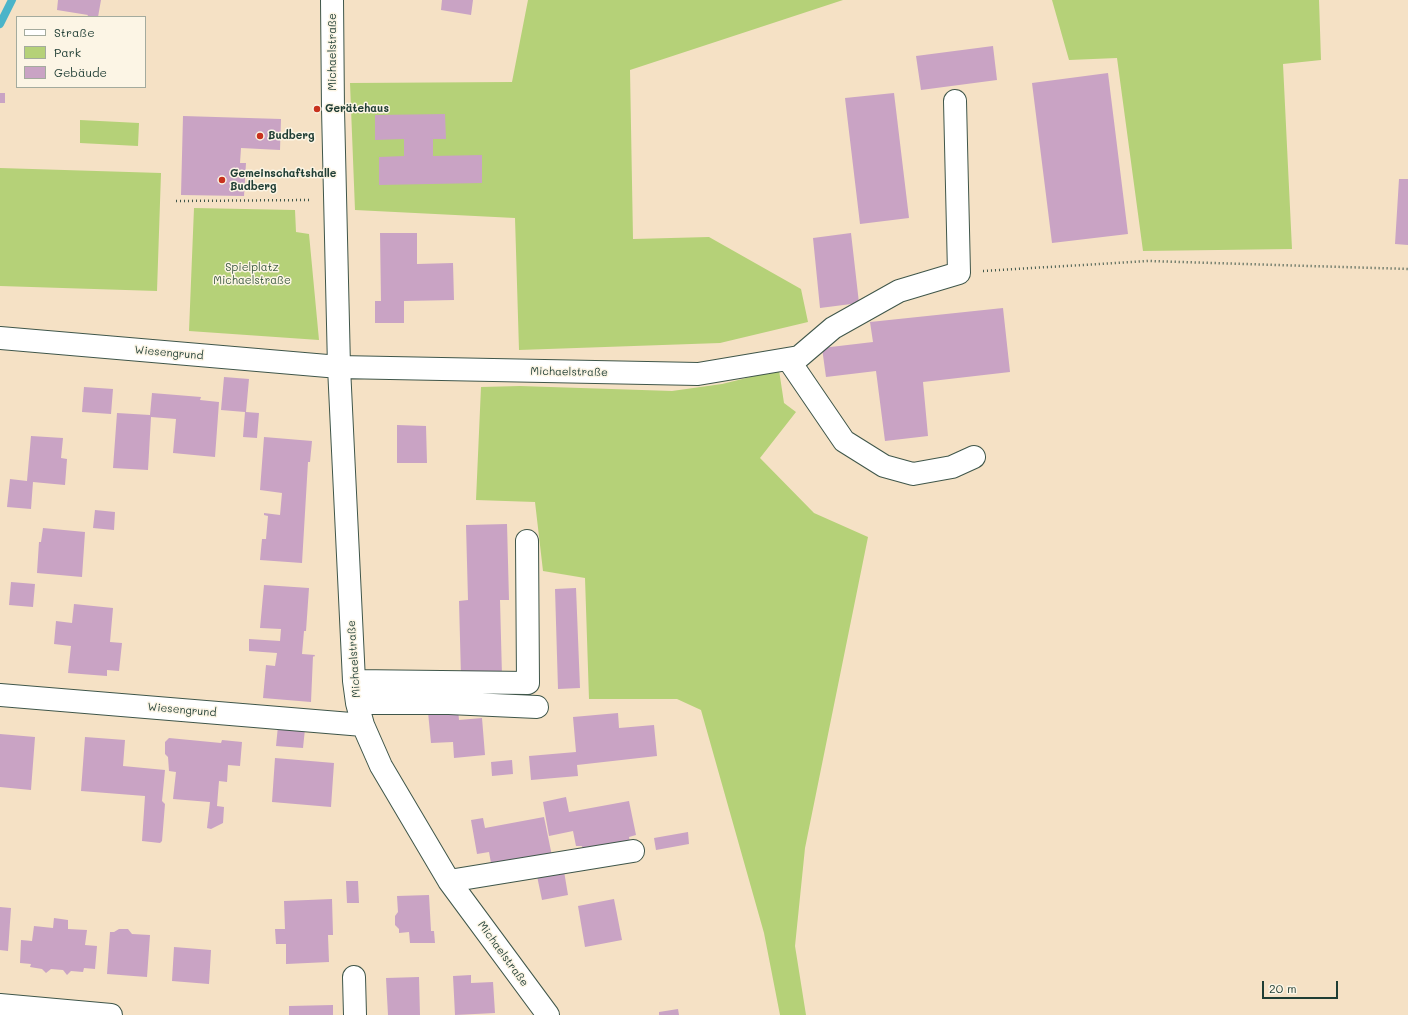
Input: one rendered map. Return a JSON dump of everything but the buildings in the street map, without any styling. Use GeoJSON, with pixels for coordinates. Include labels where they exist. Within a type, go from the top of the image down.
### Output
{"type":"FeatureCollection","features":[{"type":"Feature","properties":{"kind":"street","name":"Michaelstraße"},"geometry":{"type":"LineString","coordinates":[[332,0],[339,367],[354,681],[358,703],[363,725],[381,766],[449,881],[548,1015]]}},
{"type":"Feature","properties":{"kind":"street"},"geometry":{"type":"LineString","coordinates":[[956,101],[959,273],[899,291],[833,328],[793,358],[844,441],[884,466],[913,474],[952,467],[974,457]]}},
{"type":"Feature","properties":{"kind":"street","name":"Wiesengrund"},"geometry":{"type":"LineString","coordinates":[[0,338],[339,367]]}},
{"type":"Feature","properties":{"kind":"street","name":"Michaelstraße"},"geometry":{"type":"LineString","coordinates":[[339,367],[698,374],[793,358]]}},
{"type":"Feature","properties":{"kind":"street"},"geometry":{"type":"LineString","coordinates":[[354,681],[528,683],[527,541]]}},
{"type":"Feature","properties":{"kind":"street","name":"Wiesengrund"},"geometry":{"type":"LineString","coordinates":[[0,696],[363,725]]}},
{"type":"Feature","properties":{"kind":"street"},"geometry":{"type":"LineString","coordinates":[[358,703],[449,703],[537,707]]}},
{"type":"Feature","properties":{"kind":"street"},"geometry":{"type":"LineString","coordinates":[[449,881],[633,851]]}},
{"type":"Feature","properties":{"kind":"street"},"geometry":{"type":"LineString","coordinates":[[354,977],[356,1015]]}},
{"type":"Feature","properties":{"kind":"street"},"geometry":{"type":"LineString","coordinates":[[0,1005],[111,1015]]}},
{"type":"Feature","properties":{"kind":"path"},"geometry":{"type":"LineString","coordinates":[[176,201],[335,200]]}},
{"type":"Feature","properties":{"kind":"path"},"geometry":{"type":"LineString","coordinates":[[959,273],[1148,261],[1408,269]]}},
{"type":"Feature","properties":{"kind":"green space"},"geometry":{"type":"Polygon","coordinates":[[[528,0],[843,0],[630,70],[633,239],[709,237],[801,289],[808,322],[720,343],[519,350],[515,218],[355,210],[350,83],[512,82],[528,0]]]}},
{"type":"Feature","properties":{"kind":"green space"},"geometry":{"type":"Polygon","coordinates":[[[1052,0],[1319,0],[1321,60],[1283,64],[1292,249],[1143,251],[1117,58],[1069,60],[1052,0]]]}},
{"type":"Feature","properties":{"kind":"green space"},"geometry":{"type":"Polygon","coordinates":[[[80,120],[139,123],[138,146],[80,143],[80,120]]]}},
{"type":"Feature","properties":{"kind":"green space"},"geometry":{"type":"Polygon","coordinates":[[[0,168],[161,173],[157,291],[0,286],[0,168]]]}},
{"type":"Feature","properties":{"kind":"green space","name":"Spielplatz Michaelstraße"},"geometry":{"type":"Polygon","coordinates":[[[194,208],[295,210],[296,232],[309,234],[319,340],[189,331],[194,208]]]}},
{"type":"Feature","properties":{"kind":"green space"},"geometry":{"type":"Polygon","coordinates":[[[779,370],[784,403],[796,412],[760,458],[814,513],[868,537],[805,848],[795,946],[806,1015],[780,1015],[764,933],[701,710],[677,699],[589,699],[585,578],[543,571],[535,502],[476,500],[481,387],[520,386],[672,391],[722,384],[779,370]]]}},
{"type":"Feature","properties":{"kind":"waterway"},"geometry":{"type":"LineString","coordinates":[[0,24],[12,0]]}},
{"type":"Feature","properties":{"kind":"place","name":"Gerätehaus"},"geometry":{"type":"Point","coordinates":[317,109]}},
{"type":"Feature","properties":{"kind":"place","name":"Budberg"},"geometry":{"type":"Point","coordinates":[260,136]}},
{"type":"Feature","properties":{"kind":"place","name":"Gemeinschaftshalle Budberg"},"geometry":{"type":"Point","coordinates":[222,180]}}]}
